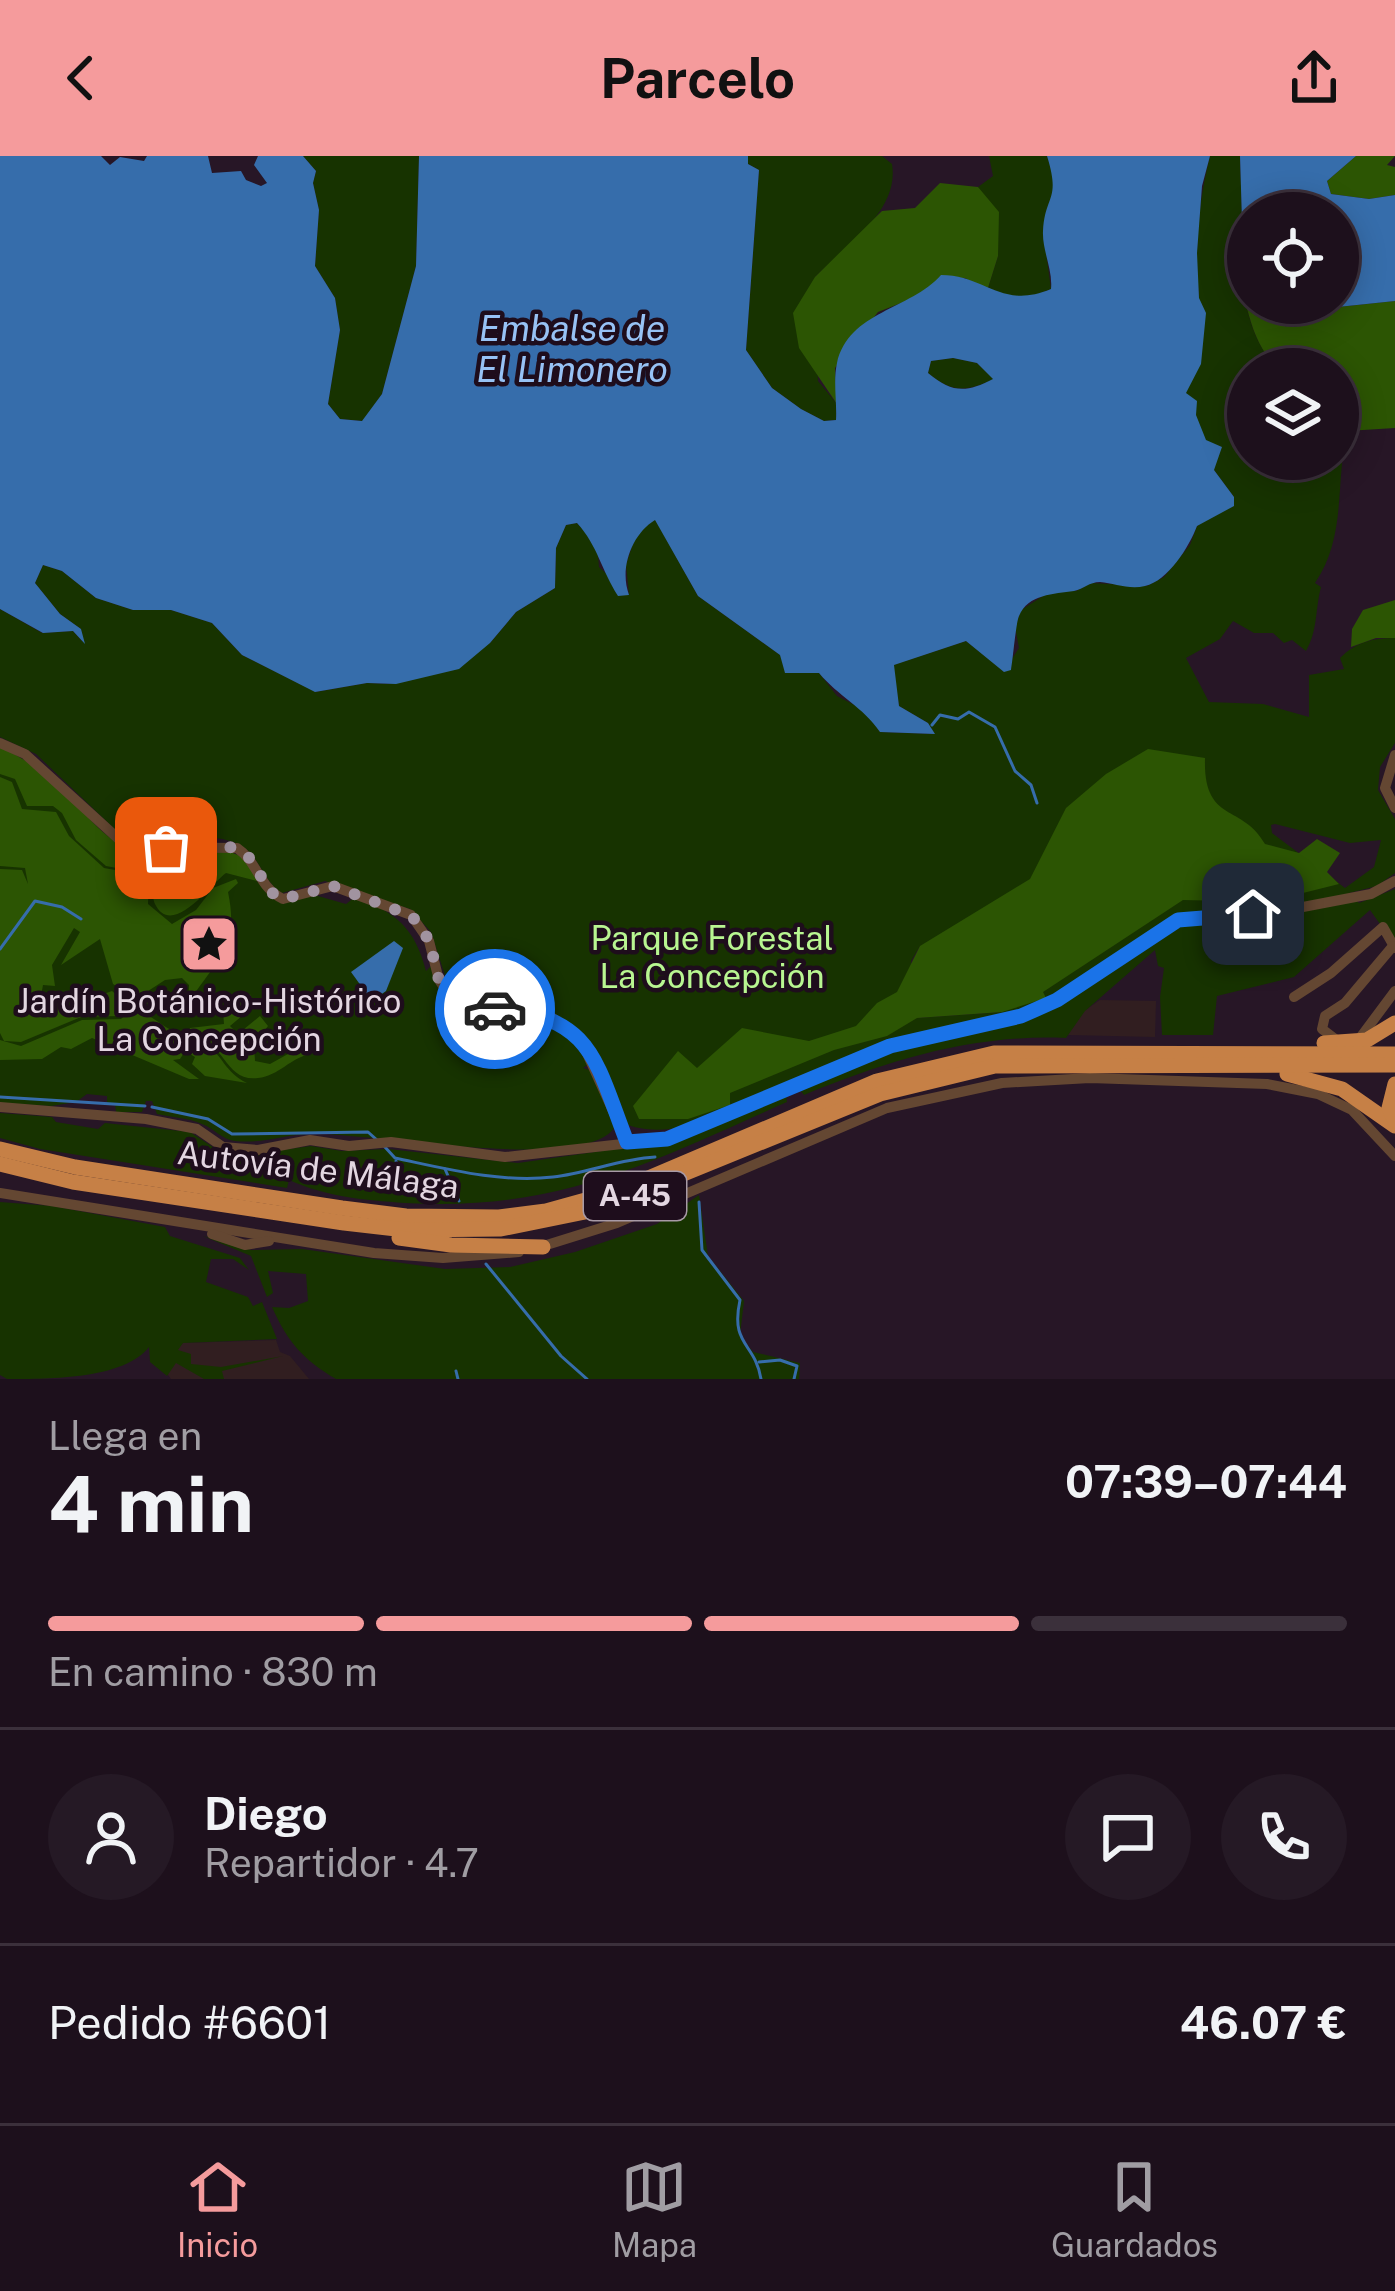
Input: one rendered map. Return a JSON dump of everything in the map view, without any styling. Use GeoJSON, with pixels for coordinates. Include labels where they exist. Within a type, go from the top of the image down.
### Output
{"type":"FeatureCollection","features":[{"type":"Feature","properties":{"kind":"highway"},"geometry":{"type":"LineString","coordinates":[[560,1207],[818,1095],[887,1069],[946,1054],[1037,1042],[1348,1042],[1395,1023]]}},
{"type":"Feature","properties":{"kind":"highway","name":"Autovía de Málaga"},"geometry":{"type":"LineString","coordinates":[[0,1148],[99,1171],[406,1216],[499,1217],[560,1207],[649,1179],[878,1081],[994,1053],[1395,1054]]}},
{"type":"Feature","properties":{"kind":"highway"},"geometry":{"type":"LineString","coordinates":[[1256,1065],[1322,1080],[1395,1123]]}},
{"type":"Feature","properties":{"kind":"highway","name":"Autovía de Málaga"},"geometry":{"type":"LineString","coordinates":[[0,1164],[74,1182],[344,1223],[460,1232],[553,1221],[655,1189],[880,1094],[995,1066],[1395,1065]]}},
{"type":"Feature","properties":{"kind":"highway"},"geometry":{"type":"LineString","coordinates":[[1395,1084],[1388,1108],[1395,1123]]}},
{"type":"Feature","properties":{"kind":"highway"},"geometry":{"type":"LineString","coordinates":[[344,1223],[451,1246],[543,1247]]}},
{"type":"Feature","properties":{"kind":"street"},"geometry":{"type":"LineString","coordinates":[[0,743],[25,754],[123,843],[151,848],[237,848],[250,857],[265,887],[283,899],[333,886],[412,916],[429,940],[439,980],[448,995],[468,1005],[550,1016],[580,1038],[627,1142]]}},
{"type":"Feature","properties":{"kind":"street"},"geometry":{"type":"LineString","coordinates":[[1395,758],[1385,788],[1395,808]]}},
{"type":"Feature","properties":{"kind":"street"},"geometry":{"type":"LineString","coordinates":[[0,1107],[146,1119],[197,1129],[223,1147],[258,1150],[310,1140],[391,1142],[505,1157],[667,1139],[890,1046],[1021,1016],[1057,1000],[1178,920],[1282,911],[1372,894],[1395,881]]}},
{"type":"Feature","properties":{"kind":"street"},"geometry":{"type":"LineString","coordinates":[[1294,997],[1331,973],[1383,927],[1394,947],[1345,1003],[1325,1016],[1322,1029],[1348,1042],[1395,991]]}},
{"type":"Feature","properties":{"kind":"street"},"geometry":{"type":"LineString","coordinates":[[0,1193],[182,1224],[245,1245],[287,1240],[480,1258],[543,1247],[617,1223],[855,1119],[932,1095],[985,1085],[1090,1078],[1267,1084],[1318,1094],[1352,1110],[1386,1152],[1395,1155],[1395,1141],[1373,1131]]}},
{"type":"Feature","properties":{"kind":"shaded area"},"geometry":{"type":"Polygon","coordinates":[[[1100,1000],[1156,1001],[1155,1037],[1068,1035],[1084,1011],[1100,1000]]]}},
{"type":"Feature","properties":{"kind":"shaded area"},"geometry":{"type":"Polygon","coordinates":[[[276,1340],[280,1352],[290,1356],[309,1379],[171,1379],[154,1355],[183,1343],[276,1340]]]}},
{"type":"Feature","properties":{"kind":"green space"},"geometry":{"type":"Polygon","coordinates":[[[303,156],[419,156],[416,266],[382,394],[363,421],[340,419],[328,404],[340,330],[335,298],[315,266],[316,171],[303,156]]]}},
{"type":"Feature","properties":{"kind":"green space"},"geometry":{"type":"Polygon","coordinates":[[[748,156],[882,156],[892,164],[888,197],[879,212],[815,277],[818,381],[837,404],[836,420],[824,421],[772,388],[746,350],[759,170],[748,164],[748,156]]]}},
{"type":"Feature","properties":{"kind":"green space"},"geometry":{"type":"Polygon","coordinates":[[[989,156],[1047,156],[1056,184],[1043,230],[1051,289],[1026,299],[987,291],[998,256],[978,187],[993,176],[989,156]]]}},
{"type":"Feature","properties":{"kind":"green space","name":"Parque Forestal La Concepción"},"geometry":{"type":"Polygon","coordinates":[[[1210,156],[1240,156],[1241,192],[1227,192],[1227,324],[1251,324],[1262,348],[1227,348],[1227,480],[1340,480],[1336,528],[1315,583],[1321,587],[1306,651],[1292,640],[1284,643],[1273,633],[1254,633],[1233,621],[1220,639],[1186,658],[1209,702],[1263,704],[1309,717],[1309,675],[1344,669],[1340,658],[1352,648],[1395,638],[1395,743],[1380,767],[1378,790],[1395,819],[1395,873],[1377,886],[1349,893],[1359,903],[1395,889],[1395,945],[1370,910],[1294,977],[1217,996],[1213,1035],[1162,1035],[1164,968],[1158,966],[1155,950],[1085,1011],[1066,1038],[965,1045],[900,1061],[804,1095],[799,1089],[902,1047],[998,1026],[1002,1014],[867,1048],[713,1119],[650,1129],[623,1123],[600,1064],[580,1034],[547,1014],[450,991],[431,932],[410,909],[325,881],[282,893],[245,848],[225,840],[124,838],[36,754],[0,737],[0,609],[42,633],[73,631],[82,641],[81,629],[60,614],[35,583],[43,565],[62,571],[96,598],[133,610],[171,610],[212,623],[242,655],[316,692],[389,684],[490,643],[516,612],[555,588],[556,548],[566,525],[577,523],[597,545],[599,567],[629,594],[626,565],[637,531],[655,519],[698,596],[780,655],[819,673],[837,696],[866,711],[880,732],[934,734],[928,723],[899,706],[893,665],[966,641],[1004,671],[1019,648],[1015,627],[1021,610],[1051,591],[1076,591],[1091,583],[1147,586],[1164,577],[1190,545],[1197,526],[1234,497],[1214,470],[1185,393],[1200,341],[1197,252],[1210,156]],[[1271,825],[1272,833],[1345,888],[1374,867],[1381,840],[1350,843],[1271,825]],[[920,946],[911,961],[917,1018],[1002,1012],[920,946]]]}},
{"type":"Feature","properties":{"kind":"green space"},"geometry":{"type":"Polygon","coordinates":[[[1356,156],[1395,156],[1387,165],[1395,167],[1395,195],[1369,199],[1359,198],[1359,192],[1330,192],[1327,181],[1356,156]]]}},
{"type":"Feature","properties":{"kind":"green space"},"geometry":{"type":"Polygon","coordinates":[[[940,183],[978,187],[999,212],[998,256],[987,291],[965,278],[878,312],[835,368],[837,404],[799,348],[793,313],[815,277],[882,211],[915,208],[940,183]]]}},
{"type":"Feature","properties":{"kind":"green space"},"geometry":{"type":"Polygon","coordinates":[[[1395,301],[1395,428],[1359,430],[1359,348],[1262,348],[1252,326],[1359,324],[1359,305],[1395,301]]]}},
{"type":"Feature","properties":{"kind":"green space"},"geometry":{"type":"Polygon","coordinates":[[[953,358],[977,363],[994,379],[960,388],[928,373],[931,361],[953,358]]]}},
{"type":"Feature","properties":{"kind":"green space"},"geometry":{"type":"Polygon","coordinates":[[[1395,600],[1395,638],[1376,638],[1351,647],[1352,629],[1363,610],[1395,600]]]}},
{"type":"Feature","properties":{"kind":"green space"},"geometry":{"type":"Polygon","coordinates":[[[0,747],[48,776],[122,845],[149,853],[222,850],[249,864],[257,881],[226,873],[181,912],[162,913],[154,901],[154,875],[106,866],[76,840],[53,806],[27,806],[15,779],[0,774],[0,747]]]}},
{"type":"Feature","properties":{"kind":"green space"},"geometry":{"type":"Polygon","coordinates":[[[1148,749],[1205,758],[1210,794],[1265,844],[1299,853],[1317,839],[1340,853],[1327,872],[1339,884],[1267,902],[1183,900],[1043,992],[1046,998],[1002,1012],[917,1018],[887,1036],[834,1050],[730,1093],[730,1105],[688,1119],[639,1119],[633,1106],[678,1051],[697,1068],[742,1028],[809,1041],[856,1026],[877,1003],[897,992],[920,946],[1030,879],[1066,808],[1106,774],[1148,749]]]}},
{"type":"Feature","properties":{"kind":"green space","name":"Jardín Botánico-Histórico La Concepción"},"geometry":{"type":"Polygon","coordinates":[[[0,751],[123,862],[212,858],[257,881],[273,899],[311,894],[346,904],[355,897],[382,909],[410,933],[426,971],[432,965],[443,991],[460,1005],[553,1025],[574,1039],[590,1063],[583,1068],[593,1071],[616,1125],[598,1140],[565,1148],[473,1148],[309,1134],[245,1142],[226,1138],[197,1122],[157,1114],[152,1101],[146,1101],[142,1112],[116,1112],[115,1104],[107,1104],[107,1096],[87,1094],[76,1102],[51,1106],[0,1103],[0,751]]]}},
{"type":"Feature","properties":{"kind":"green space"},"geometry":{"type":"Polygon","coordinates":[[[0,777],[12,782],[22,809],[56,812],[69,836],[104,868],[149,876],[148,904],[172,924],[196,910],[213,888],[236,879],[238,883],[228,892],[228,941],[188,1004],[189,985],[182,978],[165,980],[145,993],[149,1004],[132,1003],[113,984],[100,939],[61,965],[80,932],[74,928],[52,965],[55,986],[43,985],[41,996],[48,998],[57,991],[67,1007],[112,991],[127,1004],[119,1016],[81,1017],[21,1042],[4,1041],[0,1033],[0,869],[22,870],[28,884],[25,868],[0,866],[0,777]]]}},
{"type":"Feature","properties":{"kind":"green space"},"geometry":{"type":"Polygon","coordinates":[[[250,994],[255,1005],[230,1026],[238,1034],[260,1016],[268,1026],[254,1045],[255,1061],[270,1064],[297,1049],[311,1054],[265,1077],[247,1078],[211,1045],[188,1033],[190,1028],[224,1024],[223,1011],[232,1011],[231,1003],[239,1004],[250,994]]]}},
{"type":"Feature","properties":{"kind":"green space"},"geometry":{"type":"Polygon","coordinates":[[[132,1009],[179,1035],[205,1043],[247,1083],[205,1076],[192,1064],[195,1057],[185,1051],[173,1060],[199,1079],[92,1038],[71,1049],[61,1047],[42,1059],[0,1060],[0,1040],[21,1046],[82,1020],[121,1019],[132,1009]]]}},
{"type":"Feature","properties":{"kind":"green space"},"geometry":{"type":"Polygon","coordinates":[[[786,1095],[787,1102],[604,1178],[559,1191],[460,1204],[360,1199],[289,1180],[287,1188],[40,1149],[0,1138],[0,1113],[52,1117],[56,1122],[98,1129],[105,1123],[190,1132],[222,1153],[245,1155],[311,1146],[518,1163],[686,1139],[786,1095]]]}},
{"type":"Feature","properties":{"kind":"green space"},"geometry":{"type":"Polygon","coordinates":[[[699,1195],[708,1256],[744,1301],[740,1335],[753,1352],[800,1363],[799,1379],[336,1379],[297,1349],[272,1307],[289,1308],[308,1301],[306,1274],[268,1271],[273,1293],[267,1297],[251,1256],[203,1236],[251,1250],[302,1249],[445,1269],[510,1267],[575,1252],[657,1224],[699,1195]]]}},
{"type":"Feature","properties":{"kind":"green space"},"geometry":{"type":"Polygon","coordinates":[[[0,1202],[52,1206],[165,1227],[170,1236],[240,1258],[249,1270],[233,1259],[211,1259],[206,1282],[248,1297],[253,1306],[262,1302],[277,1339],[183,1343],[178,1350],[191,1354],[191,1364],[221,1367],[283,1356],[222,1371],[224,1379],[204,1379],[176,1363],[167,1376],[150,1362],[149,1347],[138,1358],[105,1371],[7,1379],[0,1375],[0,1202]]]}},
{"type":"Feature","properties":{"kind":"water","name":"Embalse de El Limonero"},"geometry":{"type":"Polygon","coordinates":[[[0,156],[101,156],[110,165],[120,157],[144,161],[147,156],[208,156],[212,173],[241,171],[246,180],[261,186],[267,183],[254,165],[258,156],[303,156],[316,171],[315,266],[335,298],[340,330],[328,404],[340,419],[362,421],[382,394],[416,266],[419,156],[748,156],[748,164],[759,170],[746,350],[772,388],[824,421],[836,420],[837,363],[854,332],[941,275],[1019,296],[1051,289],[1043,238],[1052,190],[1047,156],[1210,156],[1202,186],[1197,253],[1199,298],[1206,313],[1201,364],[1186,393],[1197,401],[1196,415],[1206,440],[1222,447],[1214,470],[1234,497],[1234,506],[1197,526],[1177,562],[1154,583],[1133,587],[1096,582],[1029,603],[1018,620],[1011,670],[1004,672],[966,641],[894,665],[899,706],[928,723],[935,734],[880,732],[819,673],[785,673],[780,655],[698,596],[655,520],[630,553],[629,595],[618,596],[577,523],[566,525],[556,548],[555,588],[516,612],[459,669],[396,684],[367,683],[315,692],[242,655],[212,623],[171,610],[133,610],[96,598],[62,571],[43,565],[35,583],[60,614],[81,629],[85,644],[73,631],[43,633],[0,609],[0,156]],[[953,358],[931,361],[928,373],[944,384],[967,389],[993,379],[977,363],[953,358]]]}},
{"type":"Feature","properties":{"kind":"water"},"geometry":{"type":"Polygon","coordinates":[[[1240,156],[1356,156],[1327,181],[1330,192],[1241,192],[1240,156]]]}},
{"type":"Feature","properties":{"kind":"water"},"geometry":{"type":"Polygon","coordinates":[[[1395,195],[1395,301],[1359,305],[1359,198],[1395,195]]]}},
{"type":"Feature","properties":{"kind":"water"},"geometry":{"type":"Polygon","coordinates":[[[394,941],[403,948],[386,991],[372,1001],[351,972],[394,941]]]}},
{"type":"Feature","properties":{"kind":"waterway"},"geometry":{"type":"LineString","coordinates":[[932,725],[940,715],[958,719],[969,712],[995,727],[1015,771],[1031,785],[1037,803]]}},
{"type":"Feature","properties":{"kind":"waterway"},"geometry":{"type":"LineString","coordinates":[[0,949],[35,901],[62,907],[81,919]]}},
{"type":"Feature","properties":{"kind":"waterway"},"geometry":{"type":"LineString","coordinates":[[0,1097],[145,1106]]}},
{"type":"Feature","properties":{"kind":"waterway"},"geometry":{"type":"LineString","coordinates":[[152,1107],[208,1119],[232,1134],[368,1132],[377,1140]]}},
{"type":"Feature","properties":{"kind":"waterway"},"geometry":{"type":"LineString","coordinates":[[384,1146],[395,1158],[513,1178],[566,1175],[655,1157]]}},
{"type":"Feature","properties":{"kind":"waterway"},"geometry":{"type":"LineString","coordinates":[[396,1161],[407,1193]]}},
{"type":"Feature","properties":{"kind":"waterway"},"geometry":{"type":"LineString","coordinates":[[445,1169],[459,1201]]}},
{"type":"Feature","properties":{"kind":"waterway"},"geometry":{"type":"LineString","coordinates":[[699,1202],[702,1250],[740,1300],[738,1327],[761,1379]]}},
{"type":"Feature","properties":{"kind":"waterway"},"geometry":{"type":"LineString","coordinates":[[486,1264],[561,1356],[587,1379]]}},
{"type":"Feature","properties":{"kind":"waterway"},"geometry":{"type":"LineString","coordinates":[[759,1362],[780,1360],[797,1366],[794,1379]]}},
{"type":"Feature","properties":{"kind":"waterway"},"geometry":{"type":"LineString","coordinates":[[456,1371],[458,1379]]}},
{"type":"Feature","properties":{"kind":"way so far"},"geometry":{"type":"LineString","coordinates":[[166,848],[220,844],[237,848],[250,857],[265,887],[283,899],[322,885],[344,887],[398,908],[424,929],[448,995],[468,1005],[495,1009]]}},
{"type":"Feature","properties":{"kind":"place","name":"Jardín Botánico-Histórico La Concepción"},"geometry":{"type":"Point","coordinates":[209,944]}},
{"type":"Feature","properties":{"kind":"route"},"geometry":{"type":"LineString","coordinates":[[495,1009],[550,1016],[572,1029],[596,1066],[627,1142],[667,1139],[890,1046],[1021,1016],[1057,1000],[1178,920],[1253,914]]}}]}
